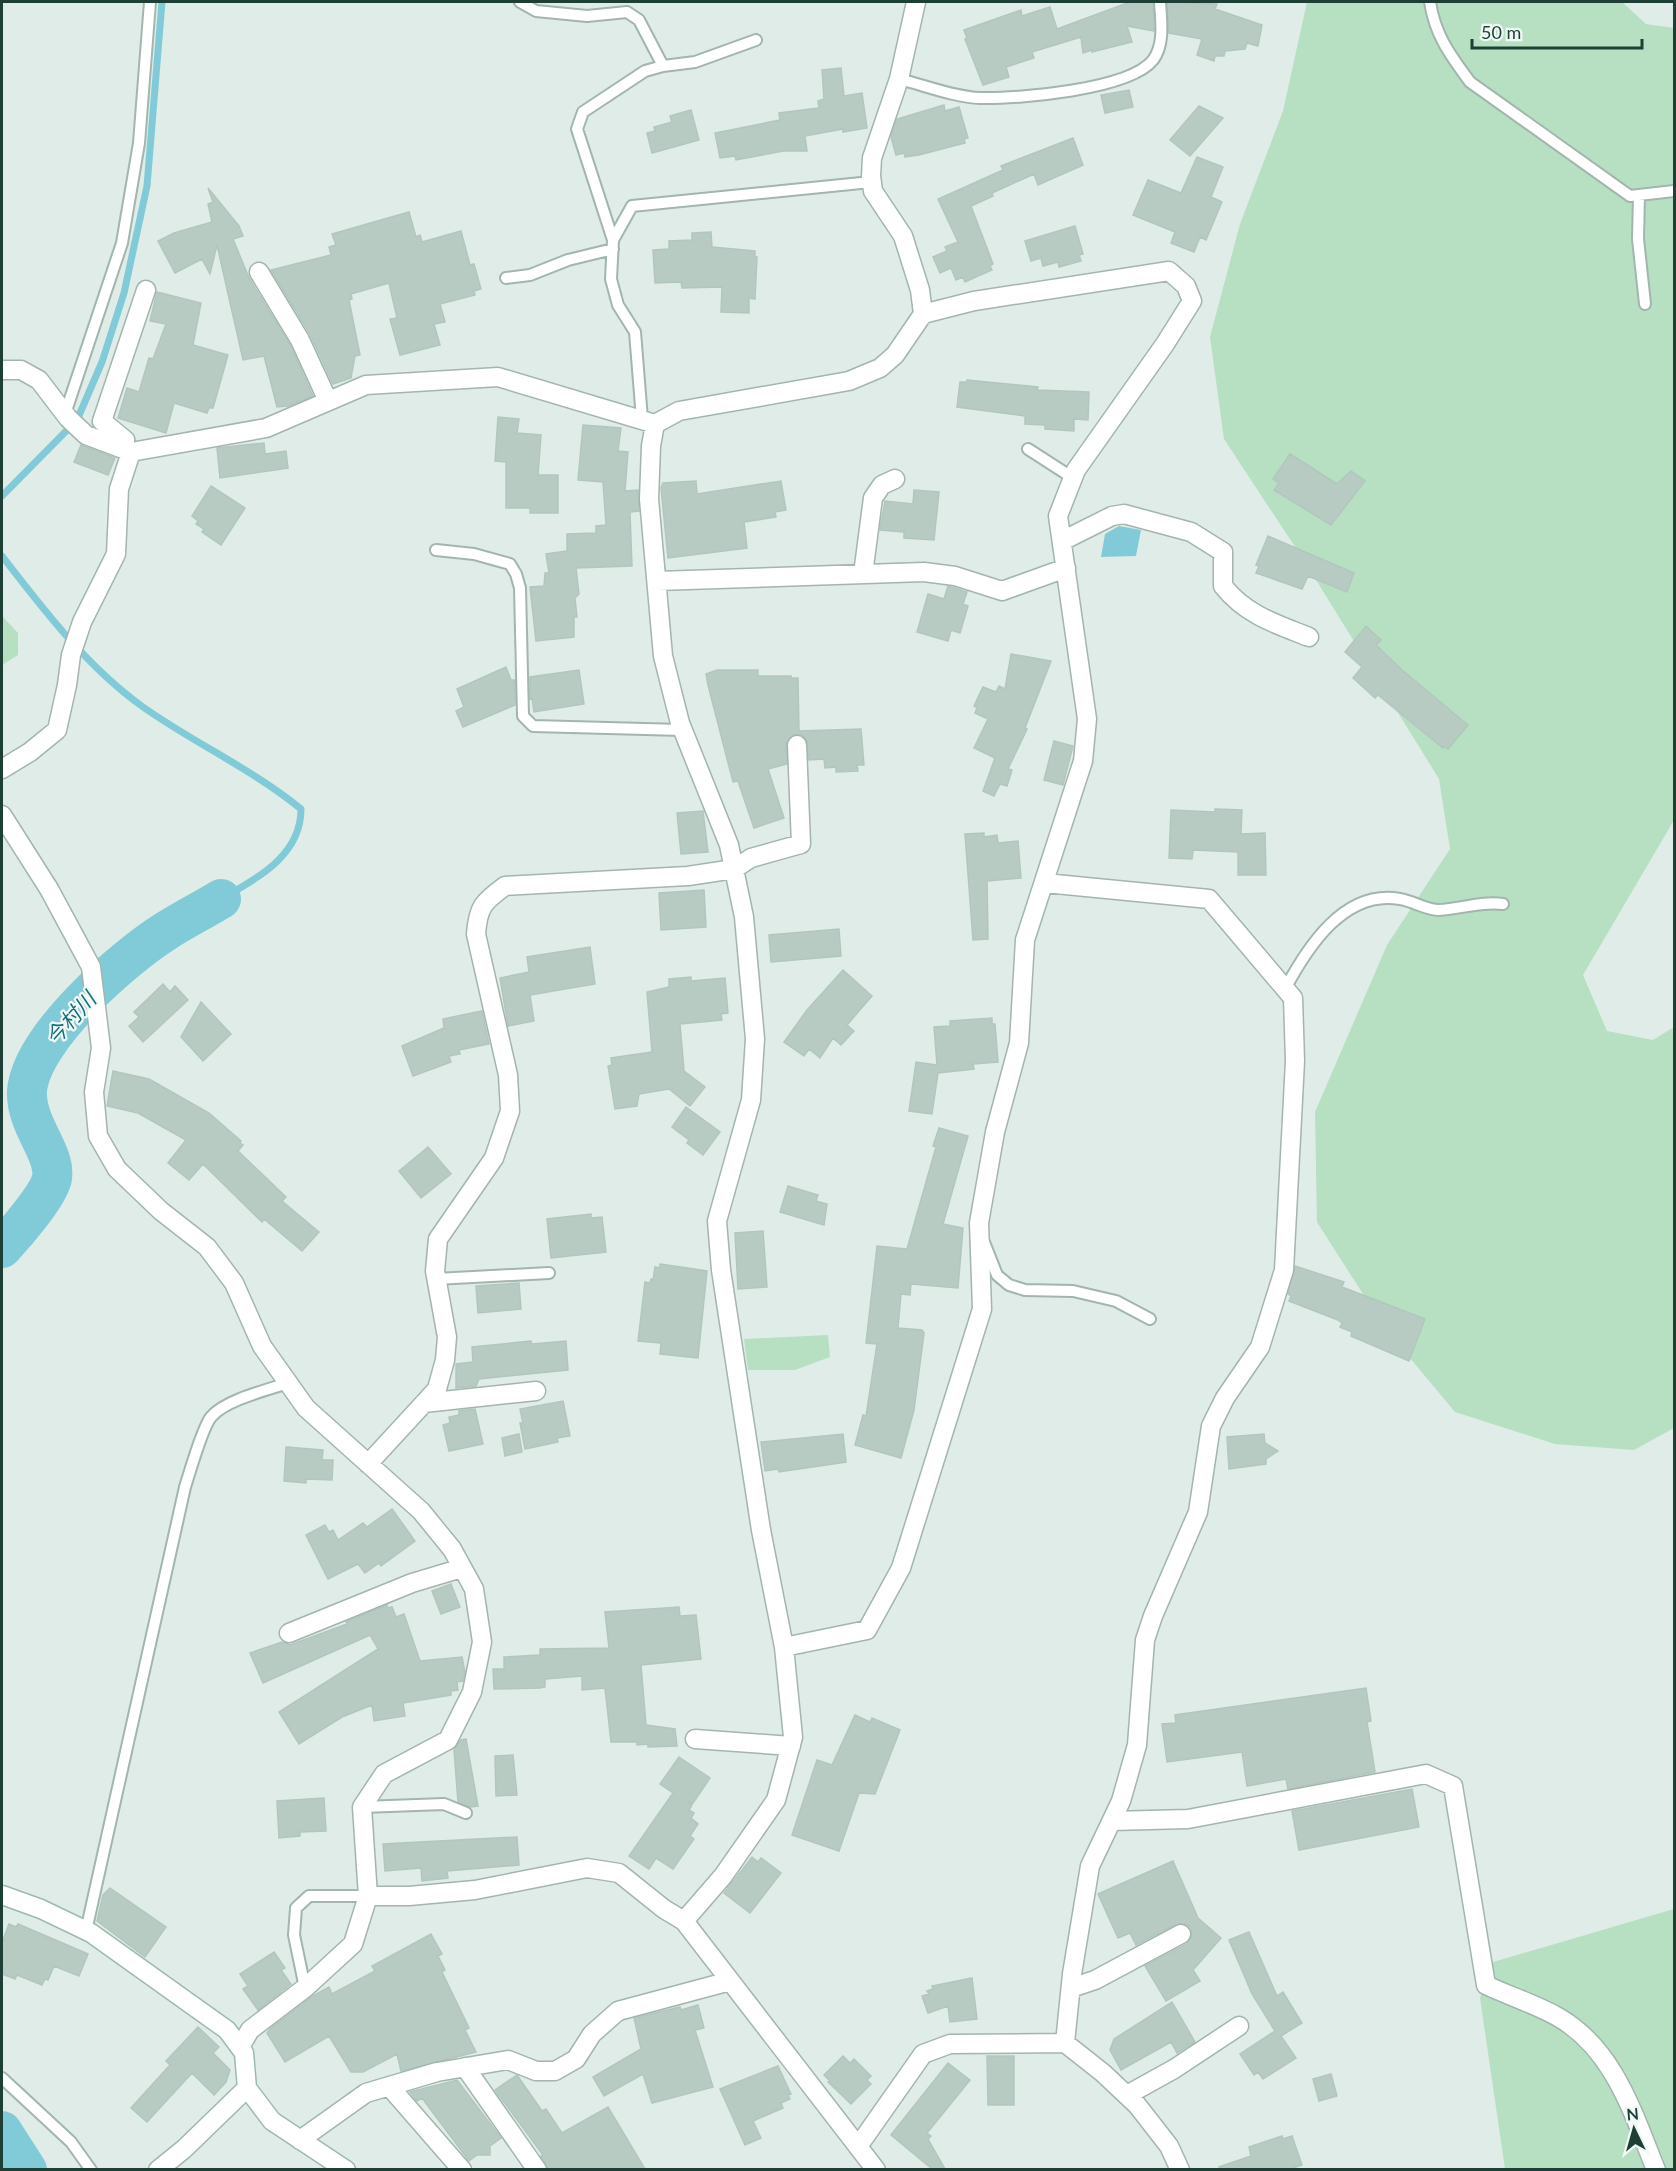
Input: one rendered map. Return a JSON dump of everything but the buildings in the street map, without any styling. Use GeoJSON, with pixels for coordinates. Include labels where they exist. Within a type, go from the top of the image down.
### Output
{"type":"FeatureCollection","features":[{"type":"Feature","properties":{"kind":"street"},"geometry":{"type":"LineString","coordinates":[[2,370],[21,370],[39,380],[67,416],[86,435],[127,450],[266,428],[366,385],[498,377],[649,422],[680,411],[849,381],[880,369],[895,355],[923,314],[921,290],[903,236],[873,190],[871,182],[872,158],[898,79],[916,2]]}},
{"type":"Feature","properties":{"kind":"street"},"geometry":{"type":"LineString","coordinates":[[259,272],[300,340],[328,401]]}},
{"type":"Feature","properties":{"kind":"street"},"geometry":{"type":"LineString","coordinates":[[784,1647],[867,1630],[901,1568],[982,1310],[979,1227],[995,1132],[1019,1043],[1025,940],[1083,761],[1087,718],[1058,516],[1076,470],[1166,344],[1192,301],[1186,286],[1169,272],[974,301],[923,314]]}},
{"type":"Feature","properties":{"kind":"street"},"geometry":{"type":"LineString","coordinates":[[2,770],[30,752],[57,730],[68,685],[70,655],[82,622],[116,554],[119,489],[127,450],[125,440],[102,421],[146,290]]}},
{"type":"Feature","properties":{"kind":"street"},"geometry":{"type":"LineString","coordinates":[[649,422],[651,446],[649,499],[663,656],[682,729],[724,830],[744,917],[755,1039],[751,1100],[717,1221],[721,1270],[761,1530],[784,1647],[792,1726],[791,1746],[776,1800],[723,1876],[684,1921]]}},
{"type":"Feature","properties":{"kind":"street"},"geometry":{"type":"LineString","coordinates":[[863,574],[873,498],[882,484],[895,479]]}},
{"type":"Feature","properties":{"kind":"street"},"geometry":{"type":"LineString","coordinates":[[1062,541],[1112,516],[1124,514],[1191,532],[1223,552],[1222,586],[1233,600],[1252,614],[1310,637]]}},
{"type":"Feature","properties":{"kind":"street"},"geometry":{"type":"LineString","coordinates":[[657,581],[924,572],[955,576],[1002,591],[1066,568]]}},
{"type":"Feature","properties":{"kind":"street"},"geometry":{"type":"LineString","coordinates":[[368,1464],[437,1389],[446,1360],[447,1337],[436,1279],[438,1239],[494,1158],[510,1111],[508,1075],[476,934],[478,912],[489,898],[505,886],[688,876],[734,869],[751,858],[801,844],[796,745]]}},
{"type":"Feature","properties":{"kind":"street"},"geometry":{"type":"LineString","coordinates":[[2,815],[49,890],[91,967],[101,1048],[94,1092],[98,1136],[117,1169],[207,1248],[234,1283],[262,1346],[306,1408],[422,1511],[452,1549],[474,1589],[482,1642],[472,1692],[448,1740],[384,1774],[362,1807],[368,1896],[353,1944],[305,1988],[250,2030],[240,2047]]}},
{"type":"Feature","properties":{"kind":"street"},"geometry":{"type":"LineString","coordinates":[[1045,883],[1209,898],[1293,998],[1295,1061],[1284,1270],[1260,1347],[1225,1398],[1211,1426],[1198,1512],[1145,1640],[1137,1745],[1121,1802],[1090,1866],[1065,2043]]}},
{"type":"Feature","properties":{"kind":"street"},"geometry":{"type":"LineString","coordinates":[[424,1403],[536,1391]]}},
{"type":"Feature","properties":{"kind":"street"},"geometry":{"type":"LineString","coordinates":[[289,1633],[412,1583],[462,1568]]}},
{"type":"Feature","properties":{"kind":"street"},"geometry":{"type":"LineString","coordinates":[[695,1739],[791,1746]]}},
{"type":"Feature","properties":{"kind":"street"},"geometry":{"type":"LineString","coordinates":[[1112,1821],[1188,1819],[1426,1774],[1454,1786],[1486,1985],[1559,2018],[1602,2054],[1623,2090],[1656,2169]]}},
{"type":"Feature","properties":{"kind":"street"},"geometry":{"type":"LineString","coordinates":[[368,1896],[409,1896],[475,1890],[587,1868],[619,1873],[664,1909],[684,1921],[876,2169]]}},
{"type":"Feature","properties":{"kind":"street"},"geometry":{"type":"LineString","coordinates":[[2,1895],[41,1909],[86,1931],[227,2030],[244,2053],[247,2088],[272,2121],[346,2169]]}},
{"type":"Feature","properties":{"kind":"street"},"geometry":{"type":"LineString","coordinates":[[1071,1988],[1095,1980],[1181,1934]]}},
{"type":"Feature","properties":{"kind":"street"},"geometry":{"type":"LineString","coordinates":[[300,2140],[366,2093],[437,2072],[508,2060],[536,2072],[555,2071],[576,2059],[592,2034],[618,2011],[730,1981]]}},
{"type":"Feature","properties":{"kind":"street"},"geometry":{"type":"LineString","coordinates":[[1127,2095],[1174,2069],[1239,2026]]}},
{"type":"Feature","properties":{"kind":"street"},"geometry":{"type":"LineString","coordinates":[[859,2145],[923,2054],[950,2044],[1065,2043],[1127,2095],[1168,2146],[1180,2169]]}},
{"type":"Feature","properties":{"kind":"street"},"geometry":{"type":"LineString","coordinates":[[465,2067],[537,2169]]}},
{"type":"Feature","properties":{"kind":"street"},"geometry":{"type":"LineString","coordinates":[[389,2086],[462,2169]]}},
{"type":"Feature","properties":{"kind":"street"},"geometry":{"type":"LineString","coordinates":[[158,2169],[183,2149],[247,2088]]}},
{"type":"Feature","properties":{"kind":"lane"},"geometry":{"type":"LineString","coordinates":[[67,416],[122,243],[139,143],[150,2]]}},
{"type":"Feature","properties":{"kind":"lane"},"geometry":{"type":"LineString","coordinates":[[520,2],[536,11],[587,16],[627,12],[639,20],[663,66]]}},
{"type":"Feature","properties":{"kind":"lane"},"geometry":{"type":"LineString","coordinates":[[898,79],[978,98],[1070,92],[1131,74],[1152,61],[1159,47],[1162,31],[1160,2]]}},
{"type":"Feature","properties":{"kind":"lane"},"geometry":{"type":"LineString","coordinates":[[1430,2],[1434,25],[1451,58],[1470,82],[1630,196],[1674,191]]}},
{"type":"Feature","properties":{"kind":"lane"},"geometry":{"type":"LineString","coordinates":[[649,422],[635,332],[618,305],[611,279],[613,245],[577,129],[583,112],[645,71],[695,62],[756,40]]}},
{"type":"Feature","properties":{"kind":"lane"},"geometry":{"type":"LineString","coordinates":[[506,278],[530,275],[613,245],[632,206],[871,182]]}},
{"type":"Feature","properties":{"kind":"lane"},"geometry":{"type":"LineString","coordinates":[[1639,195],[1638,239],[1645,304]]}},
{"type":"Feature","properties":{"kind":"lane"},"geometry":{"type":"LineString","coordinates":[[1028,449],[1073,478]]}},
{"type":"Feature","properties":{"kind":"lane"},"geometry":{"type":"LineString","coordinates":[[436,550],[474,554],[510,564],[516,574],[520,588],[523,716],[533,726],[682,729]]}},
{"type":"Feature","properties":{"kind":"lane"},"geometry":{"type":"LineString","coordinates":[[1285,989],[1301,960],[1332,922],[1352,907],[1368,901],[1398,898],[1437,910],[1490,902],[1503,904]]}},
{"type":"Feature","properties":{"kind":"lane"},"geometry":{"type":"LineString","coordinates":[[979,1227],[997,1275],[1009,1285],[1025,1290],[1073,1291],[1116,1301],[1150,1319]]}},
{"type":"Feature","properties":{"kind":"lane"},"geometry":{"type":"LineString","coordinates":[[436,1279],[549,1273]]}},
{"type":"Feature","properties":{"kind":"lane"},"geometry":{"type":"LineString","coordinates":[[86,1931],[185,1487],[196,1455],[211,1417],[230,1404],[288,1383]]}},
{"type":"Feature","properties":{"kind":"lane"},"geometry":{"type":"LineString","coordinates":[[362,1807],[444,1804],[466,1813]]}},
{"type":"Feature","properties":{"kind":"lane"},"geometry":{"type":"LineString","coordinates":[[305,1988],[294,1935],[296,1908],[309,1896],[368,1896]]}},
{"type":"Feature","properties":{"kind":"lane"},"geometry":{"type":"LineString","coordinates":[[2,2078],[71,2142],[91,2169]]}},
{"type":"Feature","properties":{"kind":"green space"},"geometry":{"type":"Polygon","coordinates":[[[1307,2],[1622,2],[1646,24],[1674,28],[1674,820],[1583,975],[1607,1031],[1653,1040],[1674,1027],[1674,1428],[1634,1450],[1555,1444],[1455,1412],[1384,1327],[1317,1222],[1315,1112],[1387,945],[1450,849],[1439,779],[1305,562],[1224,439],[1210,337],[1240,224],[1283,111],[1307,2]]]}},
{"type":"Feature","properties":{"kind":"green space"},"geometry":{"type":"Polygon","coordinates":[[[2,616],[18,633],[18,655],[2,665],[2,616]]]}},
{"type":"Feature","properties":{"kind":"green space"},"geometry":{"type":"Polygon","coordinates":[[[828,1335],[830,1357],[795,1370],[748,1370],[744,1339],[828,1335]]]}},
{"type":"Feature","properties":{"kind":"green space"},"geometry":{"type":"Polygon","coordinates":[[[1674,1909],[1674,2169],[1505,2169],[1480,1998],[1493,1962],[1674,1909]]]}},
{"type":"Feature","properties":{"kind":"water"},"geometry":{"type":"Polygon","coordinates":[[[1119,526],[1141,530],[1136,556],[1101,557],[1105,534],[1119,526]]]}},
{"type":"Feature","properties":{"kind":"waterway"},"geometry":{"type":"LineString","coordinates":[[2,496],[77,420],[102,362],[124,293],[147,186],[162,2]]}},
{"type":"Feature","properties":{"kind":"waterway"},"geometry":{"type":"LineString","coordinates":[[2,556],[67,636],[103,674],[123,691],[162,720],[263,781],[301,809],[294,840],[285,853],[262,874],[221,899]]}},
{"type":"Feature","properties":{"kind":"waterway","name":"今村川"},"geometry":{"type":"LineString","coordinates":[[2,1248],[38,1204],[52,1178],[50,1160],[32,1118],[27,1098],[32,1070],[44,1047],[82,1001],[127,960],[166,931],[221,899]]}},
{"type":"Feature","properties":{"kind":"waterway","name":"今村川"},"geometry":{"type":"LineString","coordinates":[[2,2131],[27,2170]]}}]}
